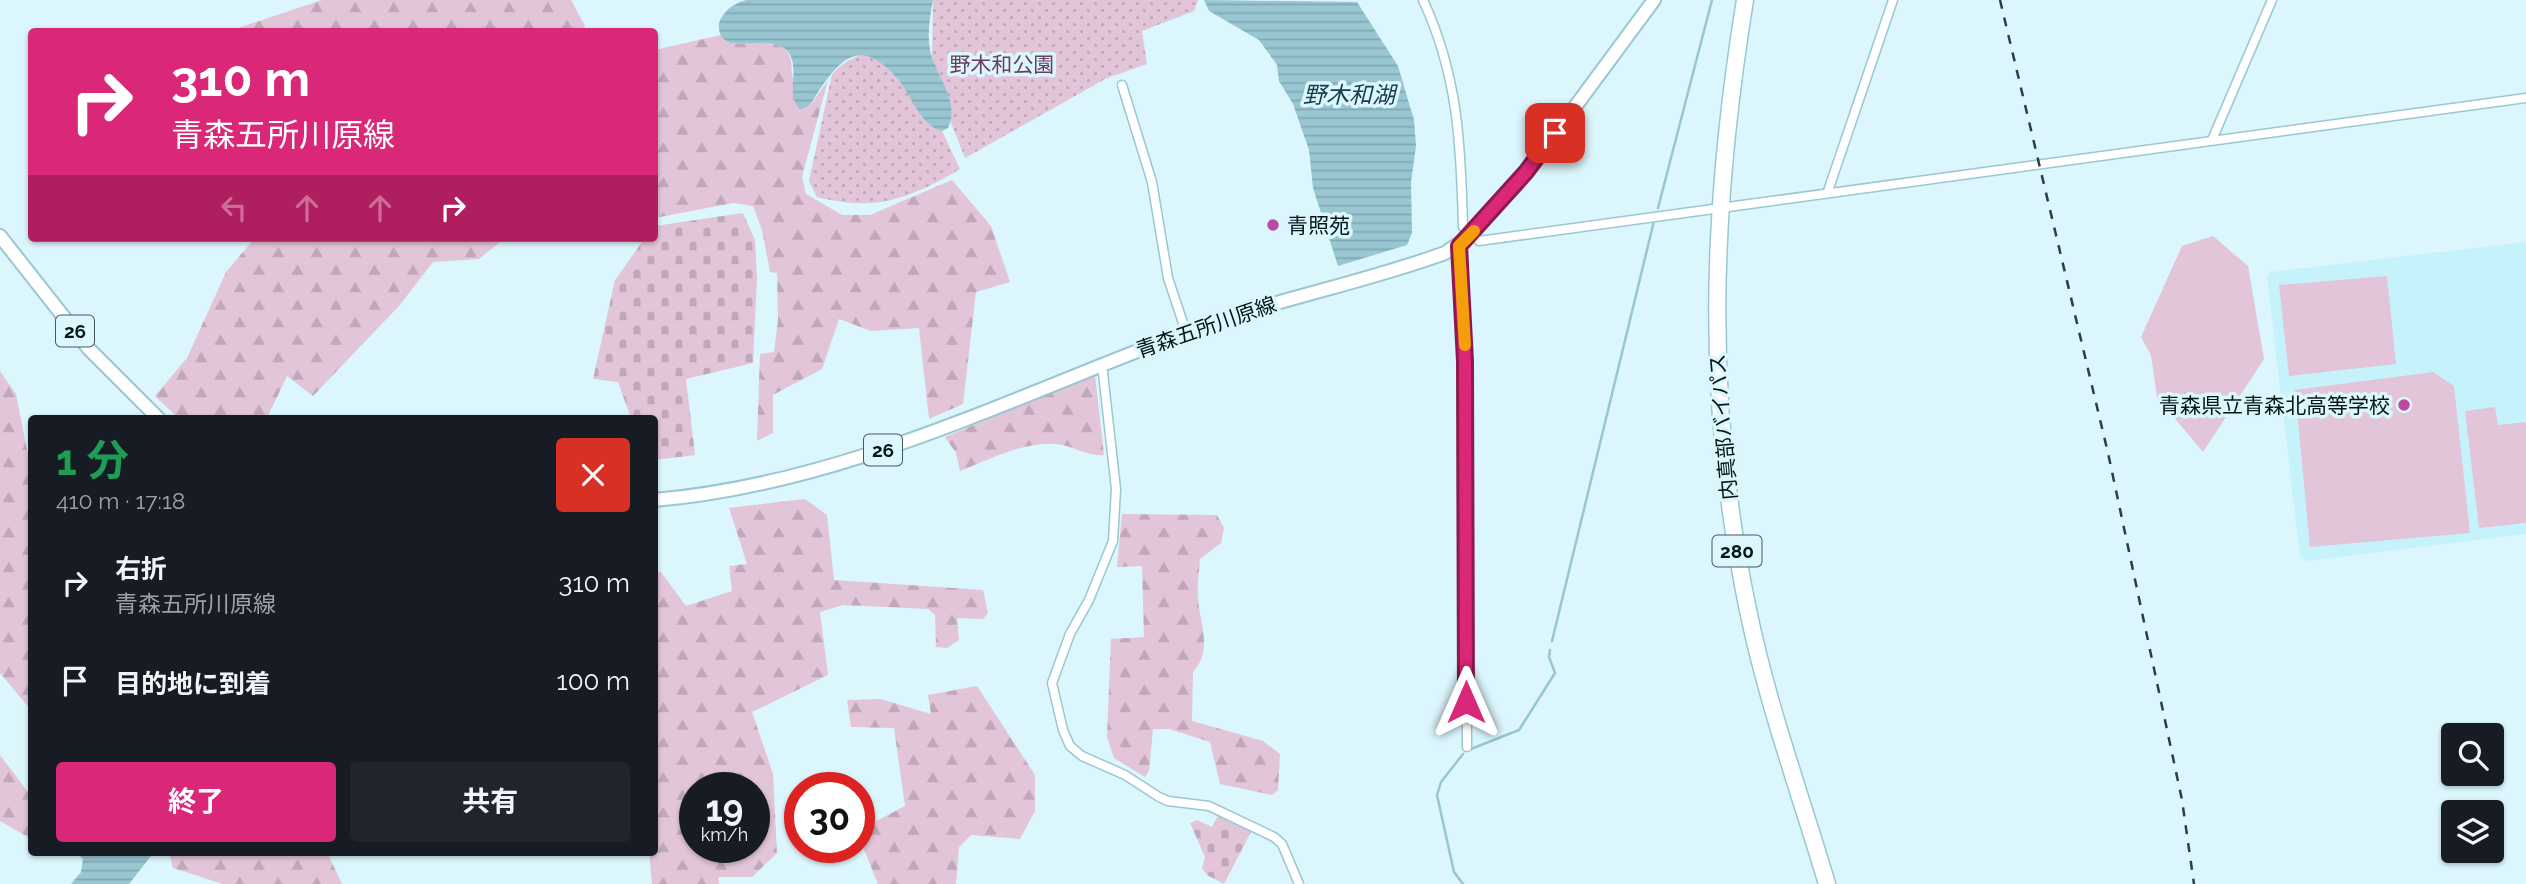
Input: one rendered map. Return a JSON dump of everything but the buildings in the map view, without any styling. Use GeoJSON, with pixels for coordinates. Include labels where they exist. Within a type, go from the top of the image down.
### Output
{"type":"FeatureCollection","features":[{"type":"Feature","properties":{"kind":"highway","name":"内真部バイパス"},"geometry":{"type":"LineString","coordinates":[[1745,0],[1731,85],[1718,207],[1715,312],[1719,416],[1735,542],[1765,678],[1827,884]]}},
{"type":"Feature","properties":{"kind":"main road","name":"青森五所川原線"},"geometry":{"type":"LineString","coordinates":[[658,499],[756,486],[830,468],[1186,332],[1273,303],[1410,265],[1459,246],[1538,157],[1654,0]]}},
{"type":"Feature","properties":{"kind":"main road","name":"26"},"geometry":{"type":"LineString","coordinates":[[0,236],[89,349],[155,415]]}},
{"type":"Feature","properties":{"kind":"street"},"geometry":{"type":"LineString","coordinates":[[1423,0],[1438,34],[1455,102],[1461,138],[1463,227],[1479,241],[1828,191],[2526,98]]}},
{"type":"Feature","properties":{"kind":"street"},"geometry":{"type":"LineString","coordinates":[[1828,191],[1893,0]]}},
{"type":"Feature","properties":{"kind":"street"},"geometry":{"type":"LineString","coordinates":[[2212,140],[2272,0]]}},
{"type":"Feature","properties":{"kind":"street"},"geometry":{"type":"LineString","coordinates":[[1122,85],[1152,182],[1168,278],[1186,332]]}},
{"type":"Feature","properties":{"kind":"street"},"geometry":{"type":"LineString","coordinates":[[1459,246],[1465,361],[1467,747]]}},
{"type":"Feature","properties":{"kind":"street"},"geometry":{"type":"LineString","coordinates":[[1102,364],[1116,489],[1113,541],[1089,600],[1070,634],[1052,683],[1063,730],[1070,746],[1082,756],[1125,775],[1159,797],[1168,801],[1209,806],[1274,836],[1282,844],[1299,884]]}},
{"type":"Feature","properties":{"kind":"shaded area","name":"青森県立青森北高等学校"},"geometry":{"type":"Polygon","coordinates":[[[2526,242],[2526,534],[2306,561],[2300,556],[2267,277],[2271,272],[2526,242]]]}},
{"type":"Feature","properties":{"kind":"green space"},"geometry":{"type":"Polygon","coordinates":[[[322,0],[571,0],[585,26],[584,28],[238,28],[322,0]]]}},
{"type":"Feature","properties":{"kind":"green space","name":"野木和公園"},"geometry":{"type":"Polygon","coordinates":[[[933,0],[1198,0],[1194,11],[1142,31],[1147,64],[1107,78],[965,158],[951,123],[932,56],[933,0]]]}},
{"type":"Feature","properties":{"kind":"green space"},"geometry":{"type":"Polygon","coordinates":[[[721,35],[733,43],[775,44],[789,55],[794,82],[812,103],[828,80],[802,177],[806,194],[842,215],[870,215],[952,180],[991,226],[1010,282],[976,292],[963,404],[929,419],[919,328],[871,331],[839,319],[822,369],[773,395],[773,433],[757,441],[760,354],[774,352],[778,319],[777,273],[770,272],[762,230],[753,206],[733,203],[658,217],[658,49],[721,35]]]}},
{"type":"Feature","properties":{"kind":"green space","name":"野木和公園"},"geometry":{"type":"Polygon","coordinates":[[[882,49],[906,90],[942,131],[960,169],[924,188],[891,200],[857,203],[817,197],[809,181],[832,74],[855,57],[882,49]]]}},
{"type":"Feature","properties":{"kind":"green space"},"geometry":{"type":"Polygon","coordinates":[[[743,213],[755,240],[757,277],[753,363],[686,379],[695,455],[658,460],[658,415],[630,415],[618,382],[593,379],[615,280],[642,242],[658,242],[658,226],[743,213]]]}},
{"type":"Feature","properties":{"kind":"green space"},"geometry":{"type":"Polygon","coordinates":[[[2213,236],[2248,266],[2264,359],[2203,452],[2157,397],[2151,355],[2141,337],[2182,246],[2213,236]]]}},
{"type":"Feature","properties":{"kind":"green space"},"geometry":{"type":"Polygon","coordinates":[[[252,242],[500,242],[479,259],[433,262],[399,306],[313,396],[287,376],[268,415],[175,415],[155,396],[187,358],[226,272],[252,242]]]}},
{"type":"Feature","properties":{"kind":"green space"},"geometry":{"type":"Polygon","coordinates":[[[2387,276],[2396,364],[2289,376],[2279,285],[2387,276]]]}},
{"type":"Feature","properties":{"kind":"green space"},"geometry":{"type":"Polygon","coordinates":[[[0,371],[16,394],[28,455],[28,706],[0,673],[0,371]]]}},
{"type":"Feature","properties":{"kind":"green space"},"geometry":{"type":"Polygon","coordinates":[[[2433,372],[2454,386],[2470,533],[2310,547],[2295,390],[2433,372]]]}},
{"type":"Feature","properties":{"kind":"green space"},"geometry":{"type":"Polygon","coordinates":[[[1095,375],[1104,455],[1062,445],[1032,445],[960,471],[956,453],[945,437],[1095,375]]]}},
{"type":"Feature","properties":{"kind":"green space"},"geometry":{"type":"Polygon","coordinates":[[[2495,407],[2498,425],[2526,422],[2526,523],[2479,528],[2465,411],[2495,407]]]}},
{"type":"Feature","properties":{"kind":"green space"},"geometry":{"type":"Polygon","coordinates":[[[805,499],[827,515],[834,580],[983,590],[988,613],[983,619],[957,618],[959,640],[947,648],[936,647],[935,615],[928,609],[843,605],[820,612],[828,675],[752,712],[773,774],[777,853],[770,860],[770,772],[679,772],[679,863],[767,863],[752,877],[718,877],[719,884],[652,884],[649,856],[658,856],[658,572],[661,572],[686,606],[732,591],[729,566],[747,564],[729,508],[805,499]]]}},
{"type":"Feature","properties":{"kind":"green space"},"geometry":{"type":"Polygon","coordinates":[[[1122,514],[1217,515],[1224,528],[1221,543],[1200,559],[1198,593],[1204,646],[1199,664],[1193,672],[1192,721],[1263,741],[1280,754],[1278,790],[1272,795],[1220,784],[1210,742],[1169,729],[1153,729],[1149,771],[1145,777],[1114,758],[1107,737],[1111,639],[1144,637],[1142,566],[1117,567],[1122,514]]]}},
{"type":"Feature","properties":{"kind":"green space"},"geometry":{"type":"Polygon","coordinates":[[[977,686],[1035,775],[1035,811],[1020,839],[971,835],[959,847],[956,884],[878,884],[870,863],[875,863],[875,822],[905,806],[894,728],[851,727],[847,700],[880,699],[931,714],[928,695],[977,686]]]}},
{"type":"Feature","properties":{"kind":"green space"},"geometry":{"type":"Polygon","coordinates":[[[0,755],[28,792],[28,837],[0,821],[0,755]]]}},
{"type":"Feature","properties":{"kind":"green space"},"geometry":{"type":"Polygon","coordinates":[[[1219,814],[1252,830],[1224,884],[1207,875],[1202,868],[1205,857],[1190,823],[1197,820],[1212,827],[1219,814]]]}},
{"type":"Feature","properties":{"kind":"green space"},"geometry":{"type":"Polygon","coordinates":[[[170,856],[329,856],[342,884],[223,884],[173,868],[170,856]]]}},
{"type":"Feature","properties":{"kind":"water"},"geometry":{"type":"Polygon","coordinates":[[[746,0],[933,0],[929,44],[949,98],[951,118],[948,128],[942,131],[927,123],[897,78],[885,66],[864,55],[845,60],[827,79],[811,103],[800,109],[793,97],[793,67],[789,53],[772,44],[739,44],[722,38],[719,27],[721,18],[731,7],[746,0]]]}},
{"type":"Feature","properties":{"kind":"water","name":"野木和湖"},"geometry":{"type":"Polygon","coordinates":[[[1204,0],[1357,2],[1398,66],[1414,120],[1416,146],[1411,182],[1412,233],[1407,245],[1338,266],[1313,188],[1309,150],[1293,104],[1279,81],[1277,65],[1259,40],[1209,11],[1204,0]]]}},
{"type":"Feature","properties":{"kind":"water"},"geometry":{"type":"Polygon","coordinates":[[[80,856],[151,856],[129,884],[71,884],[81,872],[83,859],[80,856]]]}},
{"type":"Feature","properties":{"kind":"waterway"},"geometry":{"type":"LineString","coordinates":[[1658,208],[1712,0]]}},
{"type":"Feature","properties":{"kind":"waterway"},"geometry":{"type":"LineString","coordinates":[[1552,641],[1654,221]]}},
{"type":"Feature","properties":{"kind":"waterway"},"geometry":{"type":"LineString","coordinates":[[1471,749],[1519,730],[1555,673],[1549,657],[1550,650]]}},
{"type":"Feature","properties":{"kind":"waterway"},"geometry":{"type":"LineString","coordinates":[[1463,754],[1441,782],[1437,795],[1454,872],[1463,884]]}},
{"type":"Feature","properties":{"kind":"railway"},"geometry":{"type":"LineString","coordinates":[[2000,0],[2108,453],[2182,800],[2194,884]]}},
{"type":"Feature","properties":{"kind":"slow traffic"},"geometry":{"type":"LineString","coordinates":[[1465,345],[1463,272],[1459,246],[1474,231]]}},
{"type":"Feature","properties":{"kind":"place","name":"青照苑"},"geometry":{"type":"Point","coordinates":[1273,225]}},
{"type":"Feature","properties":{"kind":"place","name":"青森県立青森北高等学校"},"geometry":{"type":"Point","coordinates":[2404,405]}},
{"type":"Feature","properties":{"kind":"route"},"geometry":{"type":"LineString","coordinates":[[1466,702],[1465,361],[1463,272],[1459,246],[1482,222],[1506,190],[1526,172],[1555,133]]}}]}
